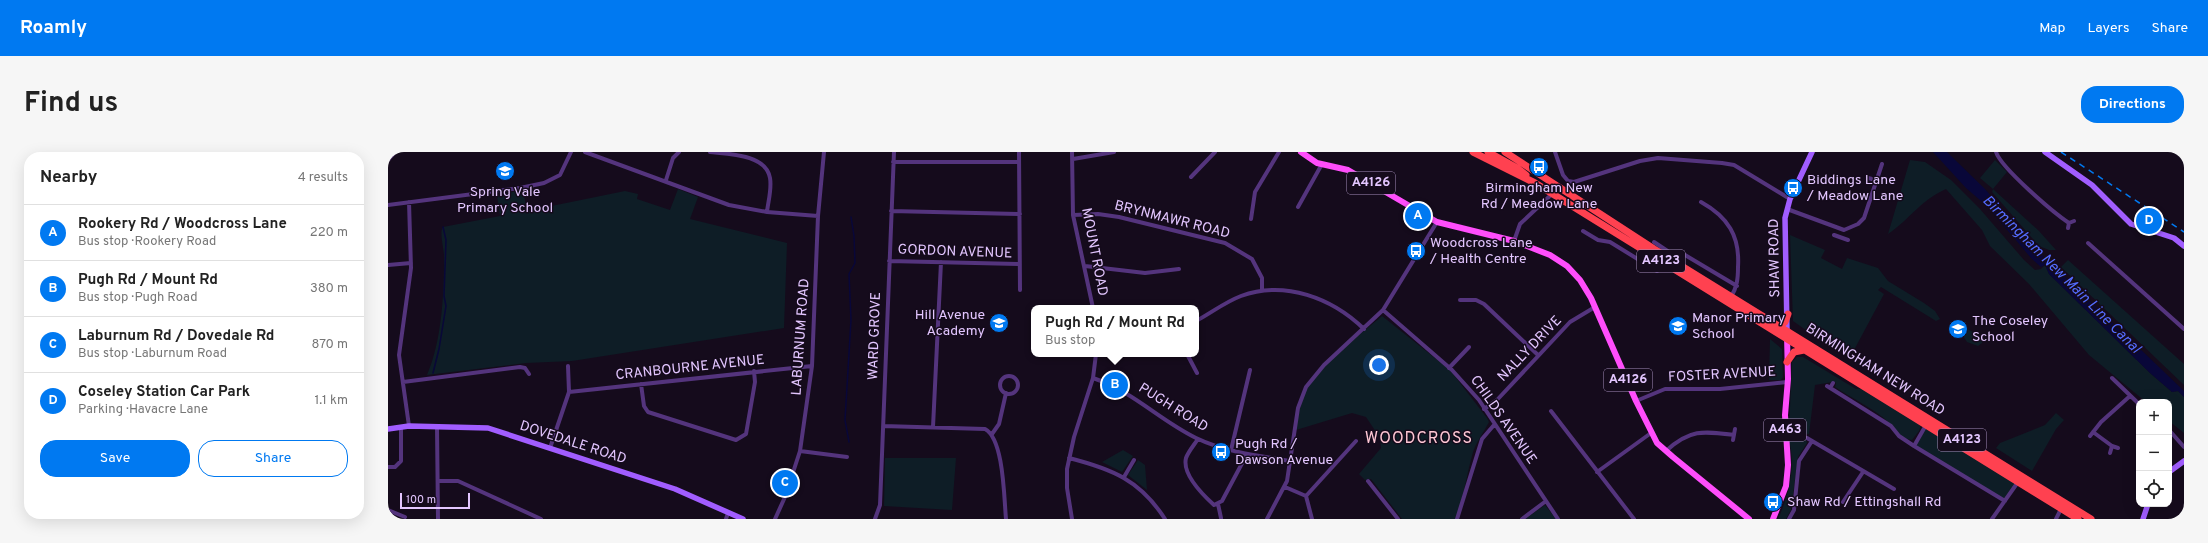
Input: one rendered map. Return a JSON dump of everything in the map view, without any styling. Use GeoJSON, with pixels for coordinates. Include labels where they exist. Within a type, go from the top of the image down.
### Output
{"type":"FeatureCollection","features":[{"type":"Feature","properties":{"kind":"highway","name":"BIRMINGHAM NEW ROAD"},"geometry":{"type":"LineString","coordinates":[[1473,152],[1535,183],[1787,330],[2019,479],[2063,506],[2091,519]]}},
{"type":"Feature","properties":{"kind":"highway","name":"A4123"},"geometry":{"type":"LineString","coordinates":[[1488,152],[1517,168],[1535,183]]}},
{"type":"Feature","properties":{"kind":"highway","name":"BIRMINGHAM NEW ROAD"},"geometry":{"type":"LineString","coordinates":[[1508,153],[1787,340],[1926,425],[2019,479]]}},
{"type":"Feature","properties":{"kind":"highway"},"geometry":{"type":"LineString","coordinates":[[1780,326],[1785,322],[1788,314]]}},
{"type":"Feature","properties":{"kind":"highway"},"geometry":{"type":"LineString","coordinates":[[1787,362],[1794,352],[1804,350]]}},
{"type":"Feature","properties":{"kind":"highway","name":"BIRMINGHAM NEW ROAD"},"geometry":{"type":"LineString","coordinates":[[2063,506],[2078,519]]}},
{"type":"Feature","properties":{"kind":"main road","name":"A4126"},"geometry":{"type":"LineString","coordinates":[[1301,152],[1311,160],[1348,170],[1438,222],[1514,241],[1550,255],[1567,266],[1580,280],[1595,307],[1636,401],[1652,433],[1666,451],[1749,519]]}},
{"type":"Feature","properties":{"kind":"main road","name":"SHAW ROAD"},"geometry":{"type":"LineString","coordinates":[[1773,519],[1786,486],[1788,465],[1785,415],[1787,382],[1787,330]]}},
{"type":"Feature","properties":{"kind":"street"},"geometry":{"type":"LineString","coordinates":[[388,160],[395,152]]}},
{"type":"Feature","properties":{"kind":"street"},"geometry":{"type":"LineString","coordinates":[[388,205],[520,188],[548,182],[560,175],[571,152]]}},
{"type":"Feature","properties":{"kind":"street"},"geometry":{"type":"LineString","coordinates":[[585,152],[666,180],[729,205],[767,212],[818,216]]}},
{"type":"Feature","properties":{"kind":"street"},"geometry":{"type":"LineString","coordinates":[[666,180],[673,158],[679,152]]}},
{"type":"Feature","properties":{"kind":"street"},"geometry":{"type":"LineString","coordinates":[[710,152],[745,158],[762,165],[770,178],[767,212]]}},
{"type":"Feature","properties":{"kind":"street","name":"LABURNUM ROAD"},"geometry":{"type":"LineString","coordinates":[[775,519],[785,497],[800,451],[812,366],[818,216],[824,152]]}},
{"type":"Feature","properties":{"kind":"street","name":"WARD GROVE"},"geometry":{"type":"LineString","coordinates":[[876,517],[880,505],[894,152]]}},
{"type":"Feature","properties":{"kind":"street"},"geometry":{"type":"LineString","coordinates":[[1019,152],[1020,290]]}},
{"type":"Feature","properties":{"kind":"street","name":"MOUNT ROAD"},"geometry":{"type":"LineString","coordinates":[[1072,152],[1073,215],[1092,305]]}},
{"type":"Feature","properties":{"kind":"street"},"geometry":{"type":"LineString","coordinates":[[1073,159],[1114,152]]}},
{"type":"Feature","properties":{"kind":"street"},"geometry":{"type":"LineString","coordinates":[[1191,176],[1215,152]]}},
{"type":"Feature","properties":{"kind":"street"},"geometry":{"type":"LineString","coordinates":[[1251,219],[1255,192],[1279,152]]}},
{"type":"Feature","properties":{"kind":"street"},"geometry":{"type":"LineString","coordinates":[[1555,152],[1558,165],[1565,178],[1574,182],[1640,161],[1658,158],[1722,163],[1734,165],[1790,199]]}},
{"type":"Feature","properties":{"kind":"street","name":"SHAW ROAD"},"geometry":{"type":"LineString","coordinates":[[1787,330],[1788,314],[1784,235],[1787,209],[1790,199],[1812,152]]}},
{"type":"Feature","properties":{"kind":"street"},"geometry":{"type":"LineString","coordinates":[[1996,152],[1999,159],[2014,174],[2050,208],[2069,223]]}},
{"type":"Feature","properties":{"kind":"street"},"geometry":{"type":"LineString","coordinates":[[2045,152],[2092,185],[2131,224],[2174,238],[2184,246]]}},
{"type":"Feature","properties":{"kind":"street"},"geometry":{"type":"LineString","coordinates":[[893,162],[1019,162]]}},
{"type":"Feature","properties":{"kind":"street"},"geometry":{"type":"LineString","coordinates":[[1298,207],[1322,164]]}},
{"type":"Feature","properties":{"kind":"street"},"geometry":{"type":"LineString","coordinates":[[1787,209],[1844,230],[1858,224],[1864,218],[1882,164]]}},
{"type":"Feature","properties":{"kind":"street"},"geometry":{"type":"LineString","coordinates":[[1868,178],[1876,180]]}},
{"type":"Feature","properties":{"kind":"street"},"geometry":{"type":"LineString","coordinates":[[1514,241],[1520,224],[1552,194]]}},
{"type":"Feature","properties":{"kind":"street"},"geometry":{"type":"LineString","coordinates":[[409,202],[411,262],[399,348],[409,426]]}},
{"type":"Feature","properties":{"kind":"street"},"geometry":{"type":"LineString","coordinates":[[1700,202],[1713,209],[1724,218],[1736,239],[1739,258],[1737,286],[1731,297]]}},
{"type":"Feature","properties":{"kind":"street"},"geometry":{"type":"LineString","coordinates":[[891,211],[1020,214]]}},
{"type":"Feature","properties":{"kind":"street","name":"BRYNMAWR ROAD"},"geometry":{"type":"LineString","coordinates":[[1073,215],[1098,214],[1119,217],[1225,242],[1252,259],[1262,278],[1262,291]]}},
{"type":"Feature","properties":{"kind":"street"},"geometry":{"type":"LineString","coordinates":[[2069,223],[2074,221]]}},
{"type":"Feature","properties":{"kind":"street"},"geometry":{"type":"LineString","coordinates":[[1267,519],[1285,487],[1291,461],[1298,408],[1306,387],[1324,365],[1383,310],[1438,222]]}},
{"type":"Feature","properties":{"kind":"street"},"geometry":{"type":"LineString","coordinates":[[2068,228],[2069,223]]}},
{"type":"Feature","properties":{"kind":"street"},"geometry":{"type":"LineString","coordinates":[[1841,238],[1844,230]]}},
{"type":"Feature","properties":{"kind":"street"},"geometry":{"type":"LineString","coordinates":[[1583,231],[1598,240],[1610,242],[1654,270],[1659,271],[1672,254],[1654,242]]}},
{"type":"Feature","properties":{"kind":"street"},"geometry":{"type":"LineString","coordinates":[[1834,235],[1848,240]]}},
{"type":"Feature","properties":{"kind":"street"},"geometry":{"type":"LineString","coordinates":[[2088,243],[2184,328]]}},
{"type":"Feature","properties":{"kind":"street"},"geometry":{"type":"LineString","coordinates":[[1685,255],[1737,286]]}},
{"type":"Feature","properties":{"kind":"street","name":"GORDON AVENUE"},"geometry":{"type":"LineString","coordinates":[[889,261],[1020,264]]}},
{"type":"Feature","properties":{"kind":"street"},"geometry":{"type":"LineString","coordinates":[[388,265],[411,262]]}},
{"type":"Feature","properties":{"kind":"street"},"geometry":{"type":"LineString","coordinates":[[933,427],[941,262]]}},
{"type":"Feature","properties":{"kind":"street"},"geometry":{"type":"LineString","coordinates":[[1084,266],[1145,273],[1179,269]]}},
{"type":"Feature","properties":{"kind":"street"},"geometry":{"type":"LineString","coordinates":[[1199,319],[1231,300],[1262,291],[1275,290],[1306,294],[1337,307],[1364,329]]}},
{"type":"Feature","properties":{"kind":"street"},"geometry":{"type":"LineString","coordinates":[[1460,300],[1476,300],[1484,304],[1538,355]]}},
{"type":"Feature","properties":{"kind":"street","name":"NALLY DRIVE"},"geometry":{"type":"LineString","coordinates":[[1484,409],[1497,400],[1570,322],[1595,307]]}},
{"type":"Feature","properties":{"kind":"street","name":"CHILDS AVENUE"},"geometry":{"type":"LineString","coordinates":[[1383,310],[1465,382],[1558,519]]}},
{"type":"Feature","properties":{"kind":"street"},"geometry":{"type":"LineString","coordinates":[[1449,368],[1469,347]]}},
{"type":"Feature","properties":{"kind":"street"},"geometry":{"type":"LineString","coordinates":[[1072,519],[1067,488],[1069,458],[1093,378],[1096,357]]}},
{"type":"Feature","properties":{"kind":"street"},"geometry":{"type":"LineString","coordinates":[[1188,357],[1197,374]]}},
{"type":"Feature","properties":{"kind":"street"},"geometry":{"type":"LineString","coordinates":[[550,448],[569,392],[568,366]]}},
{"type":"Feature","properties":{"kind":"street","name":"CRANBOURNE AVENUE"},"geometry":{"type":"LineString","coordinates":[[569,392],[812,366]]}},
{"type":"Feature","properties":{"kind":"street"},"geometry":{"type":"LineString","coordinates":[[403,382],[520,367],[525,368],[529,374]]}},
{"type":"Feature","properties":{"kind":"street"},"geometry":{"type":"LineString","coordinates":[[1231,450],[1250,370]]}},
{"type":"Feature","properties":{"kind":"street"},"geometry":{"type":"LineString","coordinates":[[641,384],[644,406],[648,412],[736,440],[746,434],[755,382],[754,371]]}},
{"type":"Feature","properties":{"kind":"street"},"geometry":{"type":"LineString","coordinates":[[1006,378],[1012,378],[1017,382],[1017,389],[1012,394],[1006,393],[1001,389],[1001,382],[1006,378]]}},
{"type":"Feature","properties":{"kind":"street","name":"PUGH ROAD"},"geometry":{"type":"LineString","coordinates":[[1093,378],[1130,394],[1198,439],[1247,454],[1291,461]]}},
{"type":"Feature","properties":{"kind":"street"},"geometry":{"type":"LineString","coordinates":[[2112,378],[2136,401]]}},
{"type":"Feature","properties":{"kind":"street","name":"FOSTER AVENUE"},"geometry":{"type":"LineString","coordinates":[[1636,401],[1665,389],[1720,389],[1787,382]]}},
{"type":"Feature","properties":{"kind":"street"},"geometry":{"type":"LineString","coordinates":[[1834,383],[1829,387],[1890,426],[1899,436],[2004,501]]}},
{"type":"Feature","properties":{"kind":"street"},"geometry":{"type":"LineString","coordinates":[[992,434],[999,424],[1006,393]]}},
{"type":"Feature","properties":{"kind":"street"},"geometry":{"type":"LineString","coordinates":[[2118,448],[2092,434],[2130,396]]}},
{"type":"Feature","properties":{"kind":"street"},"geometry":{"type":"LineString","coordinates":[[1551,411],[1634,519]]}},
{"type":"Feature","properties":{"kind":"street"},"geometry":{"type":"LineString","coordinates":[[1458,519],[1482,440],[1494,425]]}},
{"type":"Feature","properties":{"kind":"street","name":"BIRMINGHAM NEW ROAD"},"geometry":{"type":"LineString","coordinates":[[1914,446],[1926,425]]}},
{"type":"Feature","properties":{"kind":"street","name":"DOVEDALE ROAD"},"geometry":{"type":"LineString","coordinates":[[388,429],[409,426],[488,428],[675,489],[744,519]]}},
{"type":"Feature","properties":{"kind":"street"},"geometry":{"type":"LineString","coordinates":[[437,426],[438,519]]}},
{"type":"Feature","properties":{"kind":"street"},"geometry":{"type":"LineString","coordinates":[[883,426],[986,429],[992,434],[996,442],[1006,519]]}},
{"type":"Feature","properties":{"kind":"street"},"geometry":{"type":"LineString","coordinates":[[388,467],[395,467],[401,461],[401,427]]}},
{"type":"Feature","properties":{"kind":"street"},"geometry":{"type":"LineString","coordinates":[[1733,440],[1735,429]]}},
{"type":"Feature","properties":{"kind":"street"},"geometry":{"type":"LineString","coordinates":[[1666,451],[1679,440],[1694,432],[1704,431],[1734,435]]}},
{"type":"Feature","properties":{"kind":"street"},"geometry":{"type":"LineString","coordinates":[[1597,472],[1652,433]]}},
{"type":"Feature","properties":{"kind":"street"},"geometry":{"type":"LineString","coordinates":[[2172,433],[2184,447]]}},
{"type":"Feature","properties":{"kind":"street"},"geometry":{"type":"LineString","coordinates":[[1786,436],[1793,435],[1812,441],[1894,489]]}},
{"type":"Feature","properties":{"kind":"street"},"geometry":{"type":"LineString","coordinates":[[1198,439],[1186,458],[1187,470],[1190,477],[1213,504],[1218,504]]}},
{"type":"Feature","properties":{"kind":"street"},"geometry":{"type":"LineString","coordinates":[[1306,496],[1356,441]]}},
{"type":"Feature","properties":{"kind":"street"},"geometry":{"type":"LineString","coordinates":[[1789,519],[1794,510],[1799,460],[1812,441]]}},
{"type":"Feature","properties":{"kind":"street"},"geometry":{"type":"LineString","coordinates":[[2110,453],[2112,446]]}},
{"type":"Feature","properties":{"kind":"street"},"geometry":{"type":"LineString","coordinates":[[800,451],[847,457]]}},
{"type":"Feature","properties":{"kind":"street"},"geometry":{"type":"LineString","coordinates":[[1218,504],[1226,494],[1247,454]]}},
{"type":"Feature","properties":{"kind":"street"},"geometry":{"type":"LineString","coordinates":[[1069,458],[1102,467],[1124,477],[1149,496],[1165,519]]}},
{"type":"Feature","properties":{"kind":"street"},"geometry":{"type":"LineString","coordinates":[[1124,477],[1134,460]]}},
{"type":"Feature","properties":{"kind":"street"},"geometry":{"type":"LineString","coordinates":[[2170,471],[2184,461]]}},
{"type":"Feature","properties":{"kind":"street"},"geometry":{"type":"LineString","coordinates":[[1843,502],[1863,472]]}},
{"type":"Feature","properties":{"kind":"street"},"geometry":{"type":"LineString","coordinates":[[1992,519],[2019,479]]}},
{"type":"Feature","properties":{"kind":"street"},"geometry":{"type":"LineString","coordinates":[[438,482],[458,481],[541,519]]}},
{"type":"Feature","properties":{"kind":"street"},"geometry":{"type":"LineString","coordinates":[[1368,481],[1398,519]]}},
{"type":"Feature","properties":{"kind":"street"},"geometry":{"type":"LineString","coordinates":[[1285,487],[1306,496]]}},
{"type":"Feature","properties":{"kind":"street"},"geometry":{"type":"LineString","coordinates":[[1306,496],[1312,519]]}},
{"type":"Feature","properties":{"kind":"street"},"geometry":{"type":"LineString","coordinates":[[1522,519],[1546,501]]}},
{"type":"Feature","properties":{"kind":"street"},"geometry":{"type":"LineString","coordinates":[[1218,504],[1221,518]]}},
{"type":"Feature","properties":{"kind":"street"},"geometry":{"type":"LineString","coordinates":[[2056,519],[2063,506]]}},
{"type":"Feature","properties":{"kind":"street"},"geometry":{"type":"LineString","coordinates":[[2143,519],[2147,507]]}},
{"type":"Feature","properties":{"kind":"street"},"geometry":{"type":"LineString","coordinates":[[388,510],[405,517]]}},
{"type":"Feature","properties":{"kind":"street"},"geometry":{"type":"LineString","coordinates":[[726,519],[728,513]]}},
{"type":"Feature","properties":{"kind":"street"},"geometry":{"type":"LineString","coordinates":[[876,517],[882,519]]}},
{"type":"Feature","properties":{"kind":"shaded area"},"geometry":{"type":"Polygon","coordinates":[[[1910,160],[1925,162],[1951,180],[1980,209],[2024,260],[2035,270],[2041,269],[2045,265],[2049,274],[2150,373],[2172,392],[2178,391],[2184,397],[2184,433],[2172,423],[2172,399],[2142,399],[2089,355],[2029,284],[1990,246],[1982,230],[1946,189],[1937,193],[1922,204],[1888,234],[1910,160]]]}},
{"type":"Feature","properties":{"kind":"shaded area"},"geometry":{"type":"Polygon","coordinates":[[[1995,160],[2007,172],[1993,189],[1980,178],[1995,160]]]}},
{"type":"Feature","properties":{"kind":"shaded area"},"geometry":{"type":"Polygon","coordinates":[[[678,189],[698,197],[690,219],[787,243],[784,328],[572,361],[526,363],[427,375],[436,347],[443,301],[444,256],[441,233],[443,227],[500,216],[497,195],[523,190],[527,211],[625,191],[638,194],[637,199],[670,210],[678,189]]]}},
{"type":"Feature","properties":{"kind":"shaded area"},"geometry":{"type":"Polygon","coordinates":[[[1993,189],[2039,231],[2056,250],[2049,250],[2039,246],[1992,192],[1993,189]]]}},
{"type":"Feature","properties":{"kind":"shaded area"},"geometry":{"type":"Polygon","coordinates":[[[1790,235],[1825,250],[1821,258],[1842,269],[1847,258],[1878,268],[1888,281],[1935,311],[1940,319],[1936,321],[1881,287],[1878,290],[1884,294],[1853,352],[1839,345],[1838,347],[1830,347],[1793,321],[1790,235]]]}},
{"type":"Feature","properties":{"kind":"shaded area"},"geometry":{"type":"Polygon","coordinates":[[[2068,260],[2184,364],[2184,385],[2061,267],[2068,260]]]}},
{"type":"Feature","properties":{"kind":"shaded area"},"geometry":{"type":"Polygon","coordinates":[[[1382,316],[1450,370],[1489,422],[1473,451],[1463,495],[1455,519],[1402,519],[1371,479],[1365,480],[1359,474],[1381,448],[1380,438],[1366,417],[1352,413],[1296,430],[1299,410],[1308,385],[1326,363],[1382,316]]]}},
{"type":"Feature","properties":{"kind":"shaded area"},"geometry":{"type":"Polygon","coordinates":[[[1962,326],[1982,337],[1982,343],[1978,346],[1967,342],[1963,336],[1957,333],[1962,326]]]}},
{"type":"Feature","properties":{"kind":"shaded area"},"geometry":{"type":"Polygon","coordinates":[[[1770,339],[1782,349],[1783,377],[1781,380],[1769,380],[1770,339]]]}},
{"type":"Feature","properties":{"kind":"shaded area"},"geometry":{"type":"Polygon","coordinates":[[[1797,357],[1803,357],[1856,389],[1864,389],[1921,425],[1919,431],[1912,440],[1905,438],[1885,419],[1864,404],[1835,387],[1836,383],[1833,382],[1815,385],[1809,434],[1791,433],[1789,430],[1792,362],[1797,357]]]}},
{"type":"Feature","properties":{"kind":"shaded area"},"geometry":{"type":"Polygon","coordinates":[[[2056,413],[2064,420],[2056,429],[2032,471],[1996,448],[2000,443],[2045,425],[2056,413]]]}},
{"type":"Feature","properties":{"kind":"shaded area"},"geometry":{"type":"Polygon","coordinates":[[[1925,426],[2018,482],[2005,501],[1914,446],[1925,426]]]}},
{"type":"Feature","properties":{"kind":"shaded area"},"geometry":{"type":"Polygon","coordinates":[[[1797,437],[1806,440],[1807,443],[1798,457],[1791,510],[1786,519],[1778,519],[1790,480],[1792,460],[1789,440],[1797,437]]]}},
{"type":"Feature","properties":{"kind":"shaded area"},"geometry":{"type":"Polygon","coordinates":[[[1123,450],[1133,456],[1122,472],[1102,462],[1123,450]]]}},
{"type":"Feature","properties":{"kind":"shaded area"},"geometry":{"type":"Polygon","coordinates":[[[885,458],[956,458],[952,510],[884,506],[885,458]]]}},
{"type":"Feature","properties":{"kind":"shaded area"},"geometry":{"type":"Polygon","coordinates":[[[1138,460],[1145,465],[1147,490],[1128,475],[1138,460]]]}},
{"type":"Feature","properties":{"kind":"shaded area"},"geometry":{"type":"Polygon","coordinates":[[[1545,505],[1556,519],[1525,519],[1545,505]]]}},
{"type":"Feature","properties":{"kind":"water","name":"Birmingham New Main Line Canal"},"geometry":{"type":"Polygon","coordinates":[[[1933,152],[1947,152],[1985,189],[2043,256],[2184,391],[2184,397],[2178,391],[2172,392],[2150,373],[2049,274],[2045,265],[2041,267],[2031,258],[1987,206],[1966,188],[1933,152]]]}},
{"type":"Feature","properties":{"kind":"waterway"},"geometry":{"type":"LineString","coordinates":[[849,442],[845,420],[851,320],[849,274],[855,263],[854,236],[851,217]]}},
{"type":"Feature","properties":{"kind":"waterway"},"geometry":{"type":"LineString","coordinates":[[433,373],[439,349],[446,306],[444,296],[446,240],[443,227]]}},
{"type":"Feature","properties":{"kind":"railway"},"geometry":{"type":"LineString","coordinates":[[2061,152],[2184,232]]}},
{"type":"Feature","properties":{"kind":"place","name":"Birmingham New Rd / Meadow Lane"},"geometry":{"type":"Point","coordinates":[1539,167]}},
{"type":"Feature","properties":{"kind":"place","name":"Spring Vale Primary School"},"geometry":{"type":"Point","coordinates":[505,171]}},
{"type":"Feature","properties":{"kind":"place","name":"Biddings Lane / Meadow Lane"},"geometry":{"type":"Point","coordinates":[1793,188]}},
{"type":"Feature","properties":{"kind":"place","name":"Rookery Rd / Woodcross Lane"},"geometry":{"type":"Point","coordinates":[1418,216]}},
{"type":"Feature","properties":{"kind":"place","name":"Coseley Station Car Park"},"geometry":{"type":"Point","coordinates":[2149,221]}},
{"type":"Feature","properties":{"kind":"place","name":"Woodcross Lane / Health Centre"},"geometry":{"type":"Point","coordinates":[1416,251]}},
{"type":"Feature","properties":{"kind":"place","name":"Hill Avenue Academy"},"geometry":{"type":"Point","coordinates":[999,323]}},
{"type":"Feature","properties":{"kind":"place","name":"Manor Primary School"},"geometry":{"type":"Point","coordinates":[1678,326]}},
{"type":"Feature","properties":{"kind":"place","name":"The Coseley School"},"geometry":{"type":"Point","coordinates":[1958,329]}},
{"type":"Feature","properties":{"kind":"place","name":"Pugh Rd / Mount Rd"},"geometry":{"type":"Point","coordinates":[1115,385]}},
{"type":"Feature","properties":{"kind":"place","name":"Pugh Rd / Dawson Avenue"},"geometry":{"type":"Point","coordinates":[1221,452]}},
{"type":"Feature","properties":{"kind":"place","name":"Laburnum Rd / Dovedale Rd"},"geometry":{"type":"Point","coordinates":[785,483]}},
{"type":"Feature","properties":{"kind":"place","name":"Shaw Rd / Ettingshall Rd"},"geometry":{"type":"Point","coordinates":[1773,502]}},
{"type":"Feature","properties":{"kind":"district","name":"WOODCROSS"},"geometry":{"type":"Point","coordinates":[1419,439]}}]}
